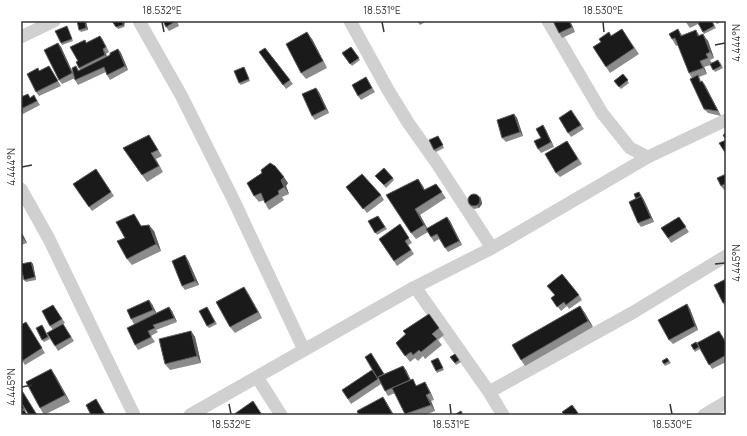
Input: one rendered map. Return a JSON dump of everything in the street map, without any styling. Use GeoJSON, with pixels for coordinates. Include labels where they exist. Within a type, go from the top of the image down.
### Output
{"type":"FeatureCollection","features":[{"type":"Feature","properties":{"kind":"street"},"geometry":{"type":"LineString","coordinates":[[21,37],[54,21]]}},
{"type":"Feature","properties":{"kind":"street"},"geometry":{"type":"LineString","coordinates":[[139,21],[181,95],[233,199],[304,350]]}},
{"type":"Feature","properties":{"kind":"street"},"geometry":{"type":"LineString","coordinates":[[350,21],[391,96],[492,248]]}},
{"type":"Feature","properties":{"kind":"street"},"geometry":{"type":"LineString","coordinates":[[548,21],[602,113],[630,148],[648,157]]}},
{"type":"Feature","properties":{"kind":"street"},"geometry":{"type":"LineString","coordinates":[[190,415],[415,287],[492,248],[648,157],[726,120]]}},
{"type":"Feature","properties":{"kind":"street"},"geometry":{"type":"LineString","coordinates":[[21,189],[49,239],[134,415]]}},
{"type":"Feature","properties":{"kind":"street"},"geometry":{"type":"LineString","coordinates":[[489,392],[632,313],[726,256]]}},
{"type":"Feature","properties":{"kind":"street"},"geometry":{"type":"LineString","coordinates":[[415,287],[489,392],[503,415]]}},
{"type":"Feature","properties":{"kind":"street"},"geometry":{"type":"LineString","coordinates":[[257,377],[281,415]]}},
{"type":"Feature","properties":{"kind":"street"},"geometry":{"type":"LineString","coordinates":[[704,415],[726,402]]}},
{"type":"Feature","properties":{"kind":"building"},"geometry":{"type":"Polygon","coordinates":[[[77,21],[85,21],[86,28],[79,30],[77,21]]]}},
{"type":"Feature","properties":{"kind":"building"},"geometry":{"type":"Polygon","coordinates":[[[112,21],[123,21],[123,25],[116,27],[112,21]]]}},
{"type":"Feature","properties":{"kind":"building"},"geometry":{"type":"Polygon","coordinates":[[[163,21],[176,21],[166,27],[163,21]]]}},
{"type":"Feature","properties":{"kind":"building"},"geometry":{"type":"Polygon","coordinates":[[[553,21],[569,21],[572,27],[559,33],[553,21]]]}},
{"type":"Feature","properties":{"kind":"building"},"geometry":{"type":"Polygon","coordinates":[[[701,21],[712,21],[714,26],[703,32],[698,23],[701,21]]]}},
{"type":"Feature","properties":{"kind":"building"},"geometry":{"type":"Polygon","coordinates":[[[67,26],[72,39],[61,43],[55,31],[67,26]]]}},
{"type":"Feature","properties":{"kind":"building"},"geometry":{"type":"Polygon","coordinates":[[[622,29],[634,48],[606,67],[593,47],[601,42],[599,39],[609,32],[611,36],[622,29]]]}},
{"type":"Feature","properties":{"kind":"building"},"geometry":{"type":"Polygon","coordinates":[[[678,29],[681,36],[696,30],[698,36],[703,34],[710,52],[706,54],[708,58],[700,61],[703,68],[689,73],[675,38],[672,39],[669,34],[678,29]]]}},
{"type":"Feature","properties":{"kind":"building"},"geometry":{"type":"Polygon","coordinates":[[[307,32],[323,61],[301,73],[286,44],[307,32]]]}},
{"type":"Feature","properties":{"kind":"building"},"geometry":{"type":"Polygon","coordinates":[[[100,36],[106,47],[103,49],[105,55],[79,68],[76,62],[78,61],[70,47],[85,40],[86,43],[100,36]]]}},
{"type":"Feature","properties":{"kind":"building"},"geometry":{"type":"Polygon","coordinates":[[[58,43],[72,73],[59,80],[44,50],[58,43]]]}},
{"type":"Feature","properties":{"kind":"building"},"geometry":{"type":"Polygon","coordinates":[[[351,47],[359,58],[350,64],[342,53],[351,47]]]}},
{"type":"Feature","properties":{"kind":"building"},"geometry":{"type":"Polygon","coordinates":[[[265,48],[290,80],[283,85],[259,52],[265,48]]]}},
{"type":"Feature","properties":{"kind":"building"},"geometry":{"type":"Polygon","coordinates":[[[118,49],[125,66],[107,75],[104,67],[75,80],[72,68],[76,66],[78,71],[110,55],[110,53],[118,49]]]}},
{"type":"Feature","properties":{"kind":"building"},"geometry":{"type":"Polygon","coordinates":[[[718,60],[721,66],[713,70],[710,64],[718,60]]]}},
{"type":"Feature","properties":{"kind":"building"},"geometry":{"type":"Polygon","coordinates":[[[49,66],[58,81],[36,92],[27,74],[38,68],[39,71],[49,66]]]}},
{"type":"Feature","properties":{"kind":"building"},"geometry":{"type":"Polygon","coordinates":[[[244,67],[249,79],[239,83],[234,71],[244,67]]]}},
{"type":"Feature","properties":{"kind":"building"},"geometry":{"type":"Polygon","coordinates":[[[623,74],[628,80],[619,87],[614,81],[623,74]]]}},
{"type":"Feature","properties":{"kind":"building"},"geometry":{"type":"Polygon","coordinates":[[[698,75],[700,82],[702,81],[718,111],[704,109],[690,79],[698,75]]]}},
{"type":"Feature","properties":{"kind":"building"},"geometry":{"type":"Polygon","coordinates":[[[366,77],[372,88],[358,96],[352,85],[366,77]]]}},
{"type":"Feature","properties":{"kind":"building"},"geometry":{"type":"Polygon","coordinates":[[[316,88],[326,109],[312,116],[302,94],[316,88]]]}},
{"type":"Feature","properties":{"kind":"building"},"geometry":{"type":"Polygon","coordinates":[[[28,94],[30,98],[34,95],[37,101],[21,109],[21,97],[28,94]]]}},
{"type":"Feature","properties":{"kind":"building"},"geometry":{"type":"Polygon","coordinates":[[[571,110],[581,125],[568,133],[559,118],[571,110]]]}},
{"type":"Feature","properties":{"kind":"building"},"geometry":{"type":"Polygon","coordinates":[[[514,114],[520,132],[502,138],[497,120],[514,114]]]}},
{"type":"Feature","properties":{"kind":"building"},"geometry":{"type":"Polygon","coordinates":[[[543,125],[551,142],[538,149],[534,141],[541,138],[536,129],[543,125]]]}},
{"type":"Feature","properties":{"kind":"building"},"geometry":{"type":"Polygon","coordinates":[[[726,133],[726,140],[723,135],[726,133]]]}},
{"type":"Feature","properties":{"kind":"building"},"geometry":{"type":"Polygon","coordinates":[[[149,135],[158,150],[151,153],[159,166],[142,175],[123,148],[149,135]]]}},
{"type":"Feature","properties":{"kind":"building"},"geometry":{"type":"Polygon","coordinates":[[[438,136],[443,145],[434,150],[429,140],[438,136]]]}},
{"type":"Feature","properties":{"kind":"building"},"geometry":{"type":"Polygon","coordinates":[[[726,140],[726,154],[719,143],[726,140]]]}},
{"type":"Feature","properties":{"kind":"building"},"geometry":{"type":"Polygon","coordinates":[[[567,141],[578,159],[556,173],[545,154],[567,141]]]}},
{"type":"Feature","properties":{"kind":"building"},"geometry":{"type":"Polygon","coordinates":[[[270,163],[275,166],[284,177],[281,180],[284,187],[278,191],[279,194],[265,203],[261,193],[254,196],[247,183],[262,173],[261,170],[270,163]]]}},
{"type":"Feature","properties":{"kind":"building"},"geometry":{"type":"Polygon","coordinates":[[[384,168],[393,178],[384,185],[375,176],[384,168]]]}},
{"type":"Feature","properties":{"kind":"building"},"geometry":{"type":"Polygon","coordinates":[[[96,169],[111,192],[89,207],[73,184],[96,169]]]}},
{"type":"Feature","properties":{"kind":"building"},"geometry":{"type":"Polygon","coordinates":[[[362,174],[381,195],[363,209],[346,187],[362,174]]]}},
{"type":"Feature","properties":{"kind":"building"},"geometry":{"type":"Polygon","coordinates":[[[726,174],[726,183],[721,186],[717,178],[726,174]]]}},
{"type":"Feature","properties":{"kind":"building"},"geometry":{"type":"Polygon","coordinates":[[[418,179],[424,190],[436,184],[442,192],[415,209],[424,225],[411,233],[386,195],[418,179]]]}},
{"type":"Feature","properties":{"kind":"building"},"geometry":{"type":"Polygon","coordinates":[[[639,192],[641,196],[636,199],[634,194],[639,192]]]}},
{"type":"Feature","properties":{"kind":"building"},"geometry":{"type":"Polygon","coordinates":[[[472,194],[476,194],[480,200],[476,206],[472,206],[468,202],[468,198],[472,194]]]}},
{"type":"Feature","properties":{"kind":"building"},"geometry":{"type":"Polygon","coordinates":[[[641,196],[651,218],[638,223],[629,202],[641,196]]]}},
{"type":"Feature","properties":{"kind":"building"},"geometry":{"type":"Polygon","coordinates":[[[134,214],[141,226],[149,225],[156,244],[127,259],[117,241],[125,238],[116,222],[134,214]]]}},
{"type":"Feature","properties":{"kind":"building"},"geometry":{"type":"Polygon","coordinates":[[[378,216],[385,227],[375,233],[368,221],[378,216]]]}},
{"type":"Feature","properties":{"kind":"building"},"geometry":{"type":"Polygon","coordinates":[[[447,217],[459,241],[445,248],[437,234],[431,237],[426,229],[447,217]]]}},
{"type":"Feature","properties":{"kind":"building"},"geometry":{"type":"Polygon","coordinates":[[[679,217],[686,227],[668,238],[661,228],[679,217]]]}},
{"type":"Feature","properties":{"kind":"building"},"geometry":{"type":"Polygon","coordinates":[[[400,224],[409,238],[405,241],[411,250],[394,261],[379,239],[400,224]]]}},
{"type":"Feature","properties":{"kind":"building"},"geometry":{"type":"Polygon","coordinates":[[[185,255],[195,281],[182,286],[172,261],[185,255]]]}},
{"type":"Feature","properties":{"kind":"building"},"geometry":{"type":"Polygon","coordinates":[[[31,262],[35,277],[24,280],[21,264],[31,262]]]}},
{"type":"Feature","properties":{"kind":"building"},"geometry":{"type":"Polygon","coordinates":[[[562,274],[579,295],[566,305],[564,302],[557,307],[551,298],[555,295],[547,286],[562,274]]]}},
{"type":"Feature","properties":{"kind":"building"},"geometry":{"type":"Polygon","coordinates":[[[726,279],[726,302],[723,303],[714,285],[726,279]]]}},
{"type":"Feature","properties":{"kind":"building"},"geometry":{"type":"Polygon","coordinates":[[[244,287],[258,312],[230,327],[216,302],[244,287]]]}},
{"type":"Feature","properties":{"kind":"building"},"geometry":{"type":"Polygon","coordinates":[[[149,300],[153,310],[131,319],[127,310],[149,300]]]}},
{"type":"Feature","properties":{"kind":"building"},"geometry":{"type":"Polygon","coordinates":[[[687,304],[695,326],[669,340],[658,320],[687,304]]]}},
{"type":"Feature","properties":{"kind":"building"},"geometry":{"type":"Polygon","coordinates":[[[53,305],[62,319],[50,326],[42,311],[53,305]]]}},
{"type":"Feature","properties":{"kind":"building"},"geometry":{"type":"Polygon","coordinates":[[[580,306],[588,321],[521,360],[512,345],[580,306]]]}},
{"type":"Feature","properties":{"kind":"building"},"geometry":{"type":"Polygon","coordinates":[[[169,307],[174,318],[153,325],[155,328],[148,331],[151,337],[135,345],[127,328],[169,307]]]}},
{"type":"Feature","properties":{"kind":"building"},"geometry":{"type":"Polygon","coordinates":[[[207,307],[215,322],[207,326],[199,311],[207,307]]]}},
{"type":"Feature","properties":{"kind":"building"},"geometry":{"type":"Polygon","coordinates":[[[429,314],[439,328],[432,334],[437,339],[421,352],[419,350],[413,355],[411,352],[405,356],[396,343],[406,334],[403,331],[429,314]]]}},
{"type":"Feature","properties":{"kind":"building"},"geometry":{"type":"Polygon","coordinates":[[[26,322],[42,348],[22,361],[21,325],[26,322]]]}},
{"type":"Feature","properties":{"kind":"building"},"geometry":{"type":"Polygon","coordinates":[[[63,324],[71,337],[55,346],[47,333],[63,324]]]}},
{"type":"Feature","properties":{"kind":"building"},"geometry":{"type":"Polygon","coordinates":[[[42,325],[48,337],[42,340],[36,328],[42,325]]]}},
{"type":"Feature","properties":{"kind":"building"},"geometry":{"type":"Polygon","coordinates":[[[191,331],[197,356],[165,364],[159,339],[191,331]]]}},
{"type":"Feature","properties":{"kind":"building"},"geometry":{"type":"Polygon","coordinates":[[[719,331],[726,343],[726,355],[709,365],[697,343],[719,331]]]}},
{"type":"Feature","properties":{"kind":"building"},"geometry":{"type":"Polygon","coordinates":[[[696,342],[699,347],[694,350],[691,345],[696,342]]]}},
{"type":"Feature","properties":{"kind":"building"},"geometry":{"type":"Polygon","coordinates":[[[371,353],[384,374],[378,377],[378,379],[365,357],[371,353]]]}},
{"type":"Feature","properties":{"kind":"building"},"geometry":{"type":"Polygon","coordinates":[[[455,354],[459,360],[455,363],[450,357],[455,354]]]}},
{"type":"Feature","properties":{"kind":"building"},"geometry":{"type":"Polygon","coordinates":[[[438,358],[443,368],[436,371],[431,361],[438,358]]]}},
{"type":"Feature","properties":{"kind":"building"},"geometry":{"type":"Polygon","coordinates":[[[667,358],[669,361],[664,364],[662,361],[667,358]]]}},
{"type":"Feature","properties":{"kind":"building"},"geometry":{"type":"Polygon","coordinates":[[[403,366],[410,380],[385,391],[378,377],[403,366]]]}},
{"type":"Feature","properties":{"kind":"building"},"geometry":{"type":"Polygon","coordinates":[[[51,369],[65,395],[40,408],[26,382],[51,369]]]}},
{"type":"Feature","properties":{"kind":"building"},"geometry":{"type":"Polygon","coordinates":[[[372,370],[378,379],[348,399],[342,390],[372,370]]]}},
{"type":"Feature","properties":{"kind":"building"},"geometry":{"type":"Polygon","coordinates":[[[413,379],[416,386],[425,382],[430,393],[426,395],[431,405],[405,414],[392,388],[413,379]]]}},
{"type":"Feature","properties":{"kind":"building"},"geometry":{"type":"Polygon","coordinates":[[[21,389],[37,415],[29,415],[21,402],[21,389]]]}},
{"type":"Feature","properties":{"kind":"building"},"geometry":{"type":"Polygon","coordinates":[[[383,397],[393,415],[359,415],[357,411],[383,397]]]}},
{"type":"Feature","properties":{"kind":"building"},"geometry":{"type":"Polygon","coordinates":[[[96,399],[104,413],[100,415],[91,415],[86,405],[96,399]]]}},
{"type":"Feature","properties":{"kind":"building"},"geometry":{"type":"Polygon","coordinates":[[[253,401],[262,415],[233,415],[253,401]]]}},
{"type":"Feature","properties":{"kind":"building"},"geometry":{"type":"Polygon","coordinates":[[[21,403],[24,408],[21,410],[21,403]]]}},
{"type":"Feature","properties":{"kind":"building"},"geometry":{"type":"Polygon","coordinates":[[[572,405],[578,413],[575,415],[565,415],[562,412],[572,405]]]}},
{"type":"Feature","properties":{"kind":"building"},"geometry":{"type":"Polygon","coordinates":[[[24,410],[27,415],[21,415],[21,412],[24,410]]]}},
{"type":"Feature","properties":{"kind":"building"},"geometry":{"type":"Polygon","coordinates":[[[461,411],[463,415],[454,415],[461,411]]]}}]}
